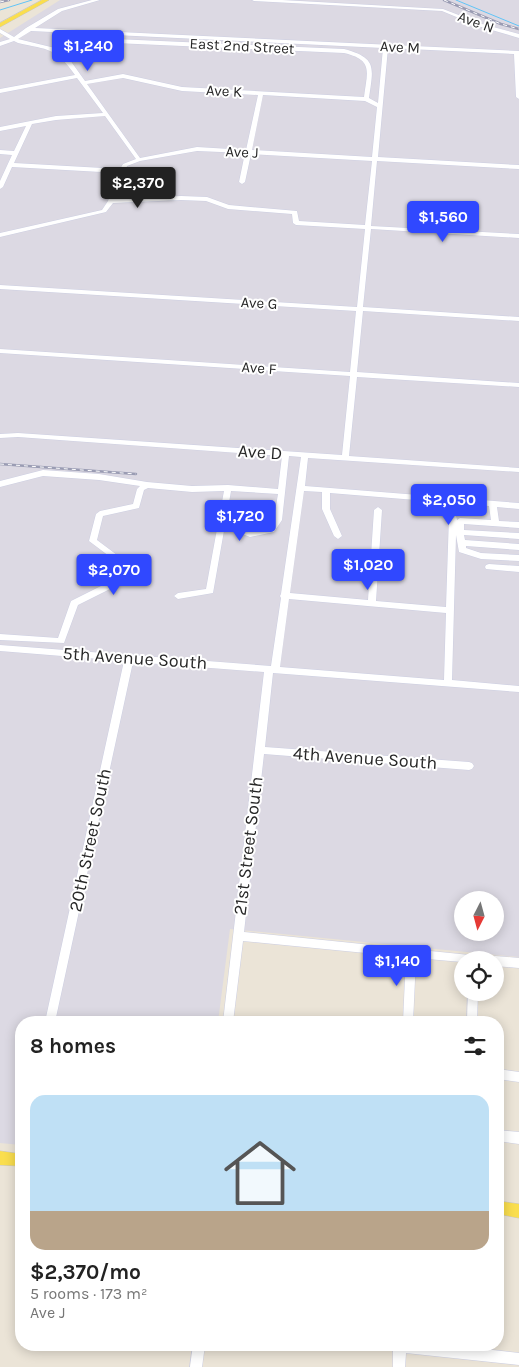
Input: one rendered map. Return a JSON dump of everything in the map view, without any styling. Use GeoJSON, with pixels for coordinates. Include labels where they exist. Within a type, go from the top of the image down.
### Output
{"type":"FeatureCollection","features":[{"type":"Feature","properties":{"kind":"main road"},"geometry":{"type":"LineString","coordinates":[[0,25],[51,0]]}},
{"type":"Feature","properties":{"kind":"main road"},"geometry":{"type":"LineString","coordinates":[[0,30],[35,8]]}},
{"type":"Feature","properties":{"kind":"main road"},"geometry":{"type":"LineString","coordinates":[[0,1158],[15,1159]]}},
{"type":"Feature","properties":{"kind":"main road"},"geometry":{"type":"LineString","coordinates":[[504,1209],[519,1210]]}},
{"type":"Feature","properties":{"kind":"street"},"geometry":{"type":"LineString","coordinates":[[0,44],[16,38],[60,10],[98,0]]}},
{"type":"Feature","properties":{"kind":"street","name":"Ave N"},"geometry":{"type":"LineString","coordinates":[[254,0],[443,10],[480,25],[519,36]]}},
{"type":"Feature","properties":{"kind":"street"},"geometry":{"type":"LineString","coordinates":[[28,29],[282,40]]}},
{"type":"Feature","properties":{"kind":"street"},"geometry":{"type":"LineString","coordinates":[[0,30],[20,42],[53,49],[66,59],[104,115],[139,160]]}},
{"type":"Feature","properties":{"kind":"street","name":"Ave M"},"geometry":{"type":"LineString","coordinates":[[282,40],[518,53]]}},
{"type":"Feature","properties":{"kind":"street","name":"East 2nd Street"},"geometry":{"type":"LineString","coordinates":[[66,59],[95,55],[100,53],[104,46],[115,41],[344,52],[356,54],[366,59],[370,66],[366,99]]}},
{"type":"Feature","properties":{"kind":"street"},"geometry":{"type":"LineString","coordinates":[[345,458],[386,46]]}},
{"type":"Feature","properties":{"kind":"street"},"geometry":{"type":"LineString","coordinates":[[518,53],[519,97]]}},
{"type":"Feature","properties":{"kind":"street"},"geometry":{"type":"LineString","coordinates":[[0,91],[78,76]]}},
{"type":"Feature","properties":{"kind":"street","name":"Ave K"},"geometry":{"type":"LineString","coordinates":[[83,83],[123,76],[182,89],[366,99]]}},
{"type":"Feature","properties":{"kind":"street"},"geometry":{"type":"LineString","coordinates":[[242,182],[261,93]]}},
{"type":"Feature","properties":{"kind":"street"},"geometry":{"type":"LineString","coordinates":[[366,99],[380,106]]}},
{"type":"Feature","properties":{"kind":"street"},"geometry":{"type":"LineString","coordinates":[[0,129],[78,115],[104,115]]}},
{"type":"Feature","properties":{"kind":"street"},"geometry":{"type":"LineString","coordinates":[[0,187],[30,123]]}},
{"type":"Feature","properties":{"kind":"street","name":"Ave J"},"geometry":{"type":"LineString","coordinates":[[121,172],[124,165],[139,160],[197,149],[519,167]]}},
{"type":"Feature","properties":{"kind":"street"},"geometry":{"type":"LineString","coordinates":[[0,152],[15,153]]}},
{"type":"Feature","properties":{"kind":"street"},"geometry":{"type":"LineString","coordinates":[[0,235],[30,230],[104,211],[112,201],[121,172],[11,165]]}},
{"type":"Feature","properties":{"kind":"street"},"geometry":{"type":"LineString","coordinates":[[112,201],[163,197],[207,200],[228,206],[295,212],[296,224],[519,236]]}},
{"type":"Feature","properties":{"kind":"street"},"geometry":{"type":"LineString","coordinates":[[0,229],[30,230]]}},
{"type":"Feature","properties":{"kind":"street","name":"Ave G"},"geometry":{"type":"LineString","coordinates":[[0,287],[519,319]]}},
{"type":"Feature","properties":{"kind":"street","name":"Ave F"},"geometry":{"type":"LineString","coordinates":[[0,351],[519,385]]}},
{"type":"Feature","properties":{"kind":"street","name":"Ave D"},"geometry":{"type":"LineString","coordinates":[[0,436],[18,435],[519,470]]}},
{"type":"Feature","properties":{"kind":"street"},"geometry":{"type":"LineString","coordinates":[[278,520],[268,509],[242,508],[238,529],[250,534],[270,530],[278,520],[286,454]]}},
{"type":"Feature","properties":{"kind":"street","name":"21st Street South"},"geometry":{"type":"LineString","coordinates":[[229,1016],[260,750],[305,455]]}},
{"type":"Feature","properties":{"kind":"street"},"geometry":{"type":"LineString","coordinates":[[0,484],[43,473],[99,477],[147,485],[192,489],[228,488],[282,492]]}},
{"type":"Feature","properties":{"kind":"street"},"geometry":{"type":"LineString","coordinates":[[0,637],[61,641],[74,603],[109,586],[117,558],[93,541],[100,514],[136,506],[142,489],[147,485]]}},
{"type":"Feature","properties":{"kind":"street"},"geometry":{"type":"LineString","coordinates":[[178,596],[210,591],[228,488]]}},
{"type":"Feature","properties":{"kind":"street"},"geometry":{"type":"LineString","coordinates":[[300,488],[519,506]]}},
{"type":"Feature","properties":{"kind":"street"},"geometry":{"type":"LineString","coordinates":[[326,490],[326,508],[338,536]]}},
{"type":"Feature","properties":{"kind":"street"},"geometry":{"type":"LineString","coordinates":[[493,504],[495,523]]}},
{"type":"Feature","properties":{"kind":"street"},"geometry":{"type":"LineString","coordinates":[[372,603],[378,510]]}},
{"type":"Feature","properties":{"kind":"street"},"geometry":{"type":"LineString","coordinates":[[448,683],[452,517]]}},
{"type":"Feature","properties":{"kind":"street"},"geometry":{"type":"LineString","coordinates":[[519,525],[460,521],[462,550],[481,556],[519,558]]}},
{"type":"Feature","properties":{"kind":"street"},"geometry":{"type":"LineString","coordinates":[[460,532],[519,536]]}},
{"type":"Feature","properties":{"kind":"street"},"geometry":{"type":"LineString","coordinates":[[461,543],[519,547]]}},
{"type":"Feature","properties":{"kind":"street"},"geometry":{"type":"LineString","coordinates":[[489,567],[519,569]]}},
{"type":"Feature","properties":{"kind":"street"},"geometry":{"type":"LineString","coordinates":[[284,596],[450,610]]}},
{"type":"Feature","properties":{"kind":"street","name":"5th Avenue South"},"geometry":{"type":"LineString","coordinates":[[0,648],[519,689]]}},
{"type":"Feature","properties":{"kind":"street","name":"20th Street South"},"geometry":{"type":"LineString","coordinates":[[51,1016],[129,658]]}},
{"type":"Feature","properties":{"kind":"street","name":"4th Avenue South"},"geometry":{"type":"LineString","coordinates":[[260,750],[470,766]]}},
{"type":"Feature","properties":{"kind":"street"},"geometry":{"type":"LineString","coordinates":[[238,936],[454,957]]}},
{"type":"Feature","properties":{"kind":"street"},"geometry":{"type":"LineString","coordinates":[[408,1016],[412,953]]}},
{"type":"Feature","properties":{"kind":"street"},"geometry":{"type":"LineString","coordinates":[[504,962],[519,963]]}},
{"type":"Feature","properties":{"kind":"street"},"geometry":{"type":"LineString","coordinates":[[472,1016],[473,1001]]}},
{"type":"Feature","properties":{"kind":"street"},"geometry":{"type":"LineString","coordinates":[[504,1075],[519,1077]]}},
{"type":"Feature","properties":{"kind":"street"},"geometry":{"type":"LineString","coordinates":[[504,1137],[519,1138]]}},
{"type":"Feature","properties":{"kind":"street"},"geometry":{"type":"LineString","coordinates":[[196,1367],[198,1351]]}},
{"type":"Feature","properties":{"kind":"street"},"geometry":{"type":"LineString","coordinates":[[399,1367],[400,1351]]}},
{"type":"Feature","properties":{"kind":"street"},"geometry":{"type":"LineString","coordinates":[[451,1351],[519,1359]]}},
{"type":"Feature","properties":{"kind":"shaded area"},"geometry":{"type":"Polygon","coordinates":[[[60,0],[519,0],[519,957],[504,956],[504,951],[457,951],[230,929],[219,1016],[15,1016],[15,1144],[0,1143],[0,38],[60,0]]]}},
{"type":"Feature","properties":{"kind":"waterway"},"geometry":{"type":"LineString","coordinates":[[0,10],[32,0]]}},
{"type":"Feature","properties":{"kind":"waterway"},"geometry":{"type":"LineString","coordinates":[[456,0],[519,26]]}},
{"type":"Feature","properties":{"kind":"railway"},"geometry":{"type":"LineString","coordinates":[[0,2],[9,0]]}},
{"type":"Feature","properties":{"kind":"railway"},"geometry":{"type":"LineString","coordinates":[[444,0],[501,24],[519,29]]}},
{"type":"Feature","properties":{"kind":"railway"},"geometry":{"type":"LineString","coordinates":[[0,464],[136,474]]}}]}
